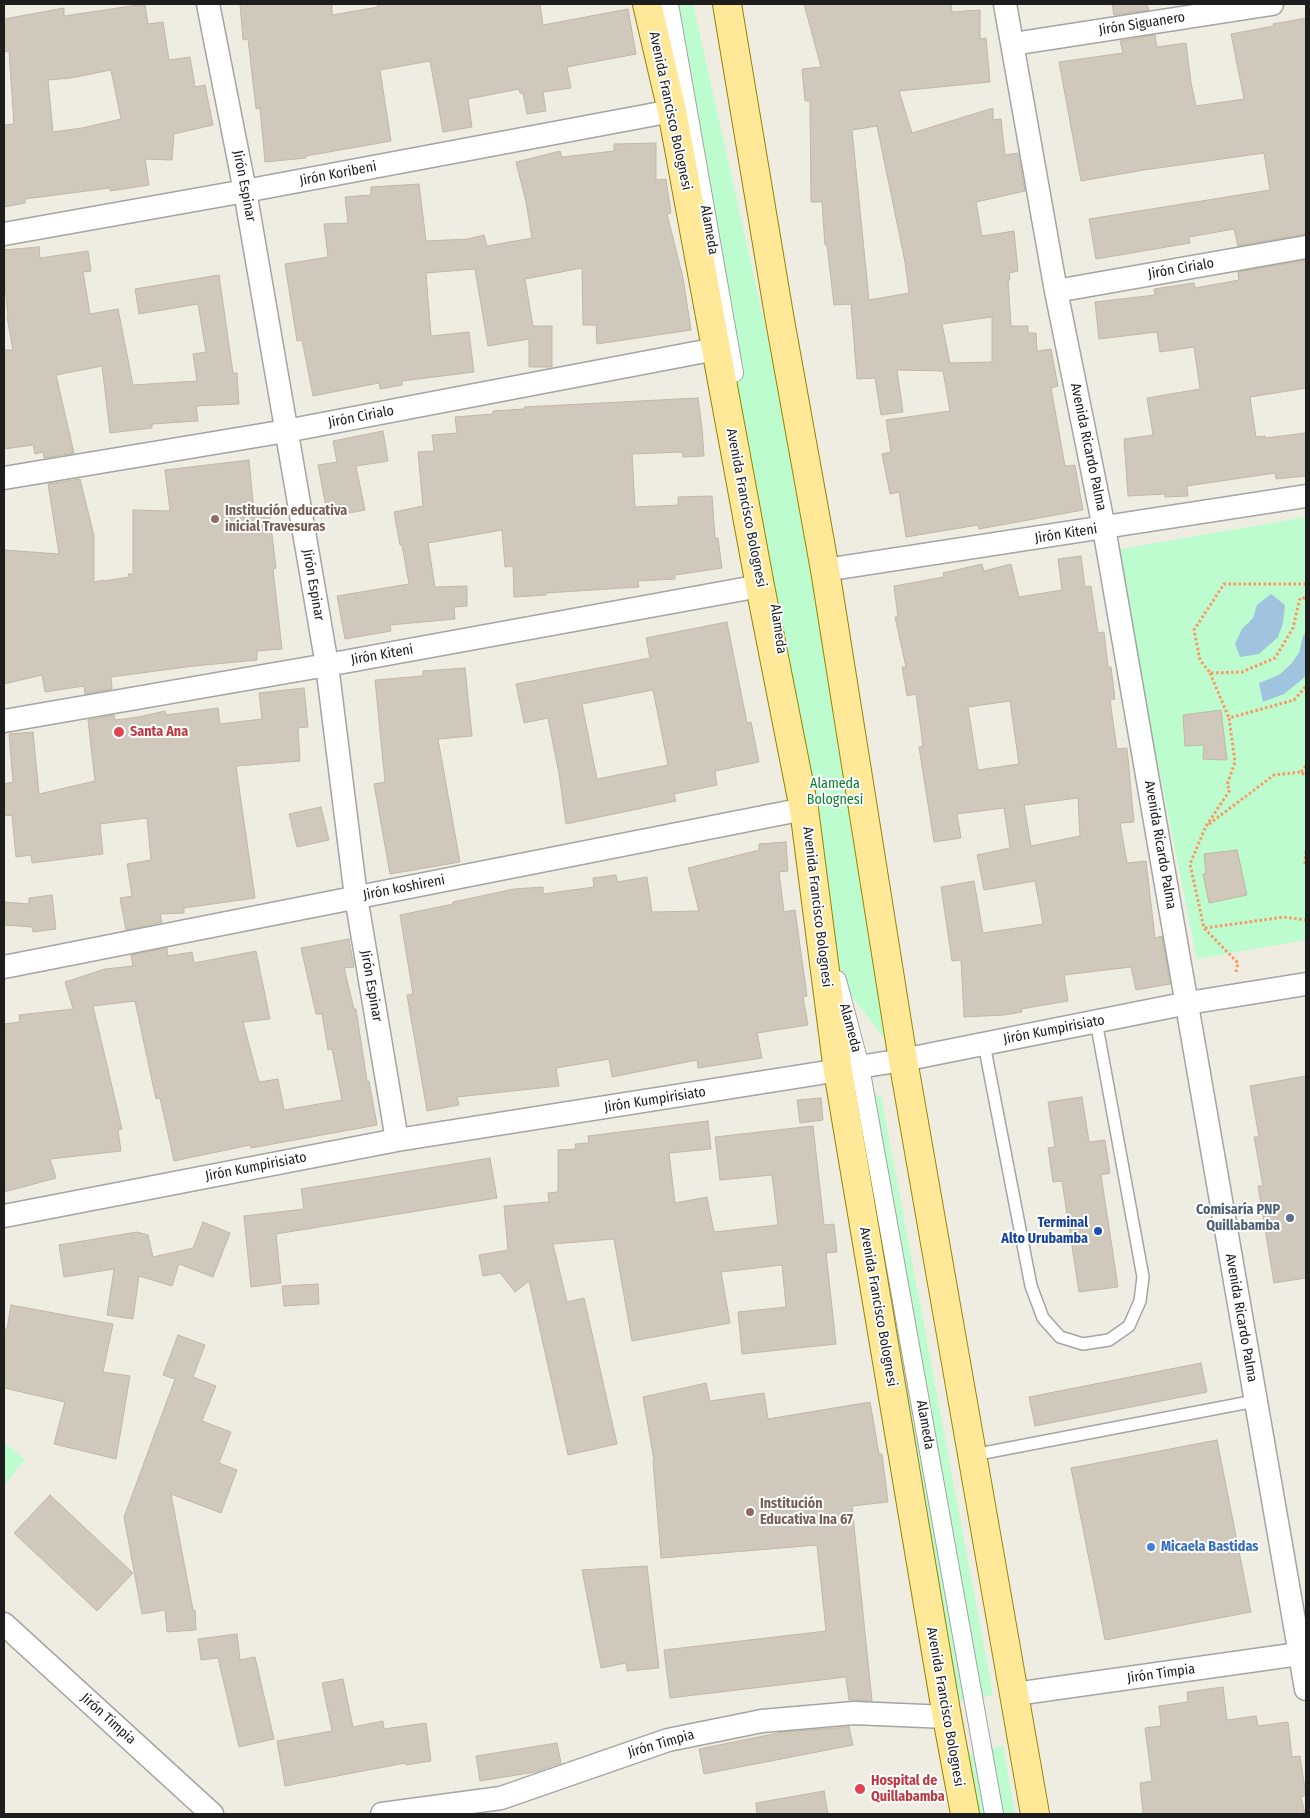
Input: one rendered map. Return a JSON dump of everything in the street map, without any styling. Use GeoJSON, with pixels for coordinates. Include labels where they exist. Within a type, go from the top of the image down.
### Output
{"type":"FeatureCollection","features":[{"type":"Feature","properties":{"kind":"main road","name":"Avenida Francisco Bolognesi"},"geometry":{"type":"LineString","coordinates":[[647,4],[672,112],[760,586],[804,808],[849,1069],[946,1717],[965,1814]]}},
{"type":"Feature","properties":{"kind":"main road"},"geometry":{"type":"LineString","coordinates":[[727,4],[779,315],[825,570],[903,1060],[974,1455],[1035,1814]]}},
{"type":"Feature","properties":{"kind":"street","name":"Jirón Espinar"},"geometry":{"type":"LineString","coordinates":[[208,4],[245,191],[327,666],[356,897],[397,1140]]}},
{"type":"Feature","properties":{"kind":"street","name":"Alameda"},"geometry":{"type":"LineString","coordinates":[[669,4],[771,581],[804,808]]}},
{"type":"Feature","properties":{"kind":"street","name":"Avenida Ricardo Palma"},"geometry":{"type":"LineString","coordinates":[[1005,4],[1056,290],[1104,528],[1188,1003],[1255,1401],[1303,1653],[1306,1689]]}},
{"type":"Feature","properties":{"kind":"street","name":"Jirón Siguanero"},"geometry":{"type":"LineString","coordinates":[[1012,44],[1272,4]]}},
{"type":"Feature","properties":{"kind":"street","name":"Jirón Koribeni"},"geometry":{"type":"LineString","coordinates":[[4,234],[672,112]]}},
{"type":"Feature","properties":{"kind":"street","name":"Jirón Cirialo"},"geometry":{"type":"LineString","coordinates":[[1056,290],[1306,248]]}},
{"type":"Feature","properties":{"kind":"street","name":"Jirón Cirialo"},"geometry":{"type":"LineString","coordinates":[[4,478],[286,431],[716,349]]}},
{"type":"Feature","properties":{"kind":"street","name":"Jirón Kiteni"},"geometry":{"type":"LineString","coordinates":[[825,570],[1306,496]]}},
{"type":"Feature","properties":{"kind":"street","name":"Jirón Kiteni"},"geometry":{"type":"LineString","coordinates":[[4,721],[327,666],[760,586]]}},
{"type":"Feature","properties":{"kind":"street","name":"Jirón koshireni"},"geometry":{"type":"LineString","coordinates":[[4,967],[804,808]]}},
{"type":"Feature","properties":{"kind":"street","name":"Jirón Kumpirisiato"},"geometry":{"type":"LineString","coordinates":[[4,1216],[397,1140],[903,1060],[1188,1003],[1306,984]]}},
{"type":"Feature","properties":{"kind":"street","name":"Alameda"},"geometry":{"type":"LineString","coordinates":[[849,1069],[994,1814]]}},
{"type":"Feature","properties":{"kind":"street","name":"Jirón Timpia"},"geometry":{"type":"LineString","coordinates":[[4,1624],[212,1814]]}},
{"type":"Feature","properties":{"kind":"street","name":"Jirón Timpia"},"geometry":{"type":"LineString","coordinates":[[1015,1694],[1303,1653]]}},
{"type":"Feature","properties":{"kind":"street","name":"Jirón Timpia"},"geometry":{"type":"LineString","coordinates":[[382,1814],[501,1798],[668,1740],[762,1721],[854,1713],[946,1717]]}},
{"type":"Feature","properties":{"kind":"lane"},"geometry":{"type":"LineString","coordinates":[[984,1044],[1031,1286],[1042,1318],[1060,1337],[1083,1344],[1109,1340],[1129,1326],[1140,1301],[1144,1277],[1096,1021]]}},
{"type":"Feature","properties":{"kind":"lane"},"geometry":{"type":"LineString","coordinates":[[974,1455],[1255,1401]]}},
{"type":"Feature","properties":{"kind":"path"},"geometry":{"type":"LineString","coordinates":[[1231,995],[1238,963],[1204,928],[1190,864],[1206,826],[1230,790],[1227,785],[1235,762],[1230,718],[1210,674],[1200,660],[1194,630],[1224,584],[1306,584]]}},
{"type":"Feature","properties":{"kind":"path"},"geometry":{"type":"LineString","coordinates":[[1210,674],[1242,672],[1275,658],[1293,628],[1300,598],[1306,598]]}},
{"type":"Feature","properties":{"kind":"path"},"geometry":{"type":"LineString","coordinates":[[1230,718],[1294,700],[1306,686]]}},
{"type":"Feature","properties":{"kind":"path"},"geometry":{"type":"LineString","coordinates":[[1206,826],[1274,775],[1301,772],[1306,766]]}},
{"type":"Feature","properties":{"kind":"path"},"geometry":{"type":"LineString","coordinates":[[1301,772],[1306,776]]}},
{"type":"Feature","properties":{"kind":"path"},"geometry":{"type":"LineString","coordinates":[[1305,864],[1306,849]]}},
{"type":"Feature","properties":{"kind":"path"},"geometry":{"type":"LineString","coordinates":[[1204,928],[1284,917],[1306,920]]}},
{"type":"Feature","properties":{"kind":"green space","name":"Alameda Bolognesi"},"geometry":{"type":"Polygon","coordinates":[[[652,4],[693,4],[868,787],[899,993],[883,1037],[836,976],[652,4]]]}},
{"type":"Feature","properties":{"kind":"green space"},"geometry":{"type":"Polygon","coordinates":[[[1306,517],[1306,940],[1197,959],[1115,550],[1306,517]]]}},
{"type":"Feature","properties":{"kind":"green space"},"geometry":{"type":"Polygon","coordinates":[[[881,1095],[993,1695],[953,1703],[842,1102],[881,1095]]]}},
{"type":"Feature","properties":{"kind":"green space"},"geometry":{"type":"Polygon","coordinates":[[[4,1443],[25,1460],[4,1485],[4,1443]]]}},
{"type":"Feature","properties":{"kind":"green space"},"geometry":{"type":"Polygon","coordinates":[[[1003,1746],[1015,1814],[971,1814],[960,1755],[1003,1746]]]}},
{"type":"Feature","properties":{"kind":"water"},"geometry":{"type":"Polygon","coordinates":[[[1271,594],[1285,605],[1283,623],[1278,637],[1259,654],[1240,657],[1235,644],[1242,629],[1253,618],[1257,605],[1271,594]]]}},
{"type":"Feature","properties":{"kind":"water"},"geometry":{"type":"Polygon","coordinates":[[[1306,634],[1306,676],[1284,694],[1263,702],[1259,683],[1279,675],[1291,664],[1299,653],[1303,636],[1306,634]]]}},
{"type":"Feature","properties":{"kind":"building"},"geometry":{"type":"Polygon","coordinates":[[[145,4],[148,24],[163,22],[169,60],[190,57],[195,87],[205,85],[213,125],[174,134],[172,160],[145,159],[149,185],[110,191],[110,188],[25,199],[25,203],[4,207],[4,125],[14,124],[9,51],[4,52],[4,19],[64,8],[64,16],[145,4]],[[111,70],[71,78],[48,80],[53,132],[82,128],[121,119],[111,70]]]}},
{"type":"Feature","properties":{"kind":"building"},"geometry":{"type":"Polygon","coordinates":[[[240,4],[332,4],[332,15],[378,7],[377,4],[540,4],[543,25],[628,9],[636,54],[567,67],[571,88],[543,92],[546,111],[527,114],[523,93],[520,93],[519,89],[468,99],[472,127],[443,132],[430,61],[380,70],[391,141],[306,156],[306,158],[265,162],[260,108],[256,109],[248,39],[243,40],[240,4]]]}},
{"type":"Feature","properties":{"kind":"building"},"geometry":{"type":"Polygon","coordinates":[[[804,4],[951,4],[952,12],[980,10],[980,39],[986,38],[990,82],[899,91],[912,133],[993,108],[993,120],[1001,119],[1005,155],[1018,153],[1025,191],[976,202],[982,236],[1014,231],[1018,271],[1009,273],[1010,280],[1008,280],[1011,326],[1028,326],[1028,333],[1036,333],[1037,351],[1051,349],[1058,386],[1051,388],[1065,466],[1075,465],[1083,510],[979,529],[978,525],[906,537],[899,492],[890,494],[882,454],[891,452],[886,420],[950,411],[943,371],[897,370],[903,412],[881,415],[875,378],[857,379],[851,304],[834,305],[827,245],[825,245],[822,202],[811,202],[810,101],[805,101],[802,69],[821,67],[804,4]],[[877,126],[852,130],[869,300],[909,293],[905,262],[877,126]],[[992,317],[942,324],[950,363],[992,362],[992,317]]]}},
{"type":"Feature","properties":{"kind":"building"},"geometry":{"type":"Polygon","coordinates":[[[1112,4],[1147,4],[1149,10],[1114,15],[1112,4]]]}},
{"type":"Feature","properties":{"kind":"building"},"geometry":{"type":"Polygon","coordinates":[[[1306,18],[1306,234],[1238,246],[1234,229],[1189,237],[1190,243],[1096,259],[1089,219],[1270,190],[1264,153],[1081,181],[1059,62],[1123,53],[1120,41],[1155,35],[1157,47],[1186,43],[1196,106],[1244,99],[1231,34],[1306,18]]]}},
{"type":"Feature","properties":{"kind":"building"},"geometry":{"type":"Polygon","coordinates":[[[656,143],[656,180],[666,179],[671,213],[667,214],[683,278],[691,330],[597,344],[596,325],[583,325],[582,268],[525,279],[533,326],[552,326],[552,367],[529,367],[529,339],[488,346],[475,269],[426,273],[431,336],[469,332],[474,372],[402,381],[402,385],[380,389],[379,383],[313,396],[302,340],[297,341],[285,264],[328,257],[324,224],[348,223],[345,197],[371,195],[371,187],[419,184],[426,241],[468,239],[484,235],[487,246],[532,238],[526,202],[516,162],[560,151],[562,157],[614,151],[614,144],[656,143]]]}},
{"type":"Feature","properties":{"kind":"building"},"geometry":{"type":"Polygon","coordinates":[[[39,247],[40,258],[88,251],[91,271],[83,272],[90,314],[118,309],[133,385],[197,381],[193,354],[206,352],[198,304],[139,314],[135,289],[219,275],[233,373],[237,373],[239,404],[196,406],[198,421],[152,424],[152,428],[110,433],[102,366],[56,375],[74,453],[44,458],[43,452],[35,454],[33,445],[4,449],[4,350],[13,350],[7,317],[4,250],[39,247]]]}},
{"type":"Feature","properties":{"kind":"building"},"geometry":{"type":"Polygon","coordinates":[[[1306,260],[1306,388],[1250,397],[1256,437],[1265,436],[1265,438],[1306,433],[1306,476],[1276,479],[1275,473],[1187,486],[1188,496],[1165,497],[1165,494],[1128,496],[1124,439],[1153,435],[1147,398],[1200,389],[1194,347],[1160,352],[1157,332],[1099,339],[1095,302],[1155,295],[1154,289],[1194,283],[1195,288],[1239,280],[1238,272],[1306,260]]]}},
{"type":"Feature","properties":{"kind":"building"},"geometry":{"type":"Polygon","coordinates":[[[698,398],[704,456],[683,457],[682,452],[632,454],[635,507],[678,505],[678,497],[712,496],[715,538],[718,538],[722,568],[675,575],[675,579],[638,581],[639,587],[514,597],[513,566],[505,567],[502,530],[428,543],[435,587],[467,586],[467,606],[454,607],[455,619],[390,625],[391,631],[345,639],[337,596],[409,584],[394,512],[423,506],[418,452],[434,451],[432,435],[457,433],[455,417],[493,414],[493,411],[524,409],[524,407],[698,398]]]}},
{"type":"Feature","properties":{"kind":"building"},"geometry":{"type":"Polygon","coordinates":[[[383,431],[388,461],[356,466],[365,510],[328,517],[318,465],[337,462],[333,441],[383,431]]]}},
{"type":"Feature","properties":{"kind":"building"},"geometry":{"type":"Polygon","coordinates":[[[249,460],[254,512],[269,510],[276,568],[273,569],[282,649],[257,651],[257,660],[111,677],[112,689],[85,694],[84,686],[45,692],[42,675],[4,684],[4,550],[59,554],[48,484],[80,479],[94,536],[94,582],[104,581],[129,577],[128,574],[133,574],[133,510],[170,511],[165,470],[249,460]]]}},
{"type":"Feature","properties":{"kind":"building"},"geometry":{"type":"Polygon","coordinates":[[[1081,556],[1085,587],[1091,586],[1098,633],[1104,632],[1108,667],[1111,667],[1115,699],[1110,700],[1117,749],[1127,748],[1134,822],[1120,823],[1127,863],[1146,861],[1155,938],[1162,936],[1170,984],[1136,990],[1131,967],[1064,975],[1068,1001],[1021,1009],[1022,1012],[1004,1015],[964,1017],[961,960],[952,961],[941,887],[974,881],[983,933],[1043,924],[1035,881],[984,890],[977,855],[1010,848],[1004,808],[957,814],[961,838],[934,842],[919,747],[923,746],[916,694],[907,696],[902,667],[906,667],[895,617],[898,617],[894,586],[944,577],[943,573],[982,564],[984,571],[1011,564],[1019,597],[1062,590],[1058,559],[1081,556]],[[1010,701],[968,707],[978,770],[1019,764],[1010,701]],[[1078,798],[1024,805],[1031,846],[1080,836],[1078,798]]]}},
{"type":"Feature","properties":{"kind":"building"},"geometry":{"type":"Polygon","coordinates":[[[727,622],[747,723],[751,722],[759,762],[715,771],[717,785],[674,794],[676,801],[566,824],[548,718],[524,723],[516,684],[650,658],[646,638],[727,622]],[[653,690],[582,704],[597,779],[668,765],[653,690]]]}},
{"type":"Feature","properties":{"kind":"building"},"geometry":{"type":"Polygon","coordinates":[[[465,668],[472,736],[438,739],[460,862],[390,874],[374,784],[385,782],[375,680],[423,676],[423,671],[465,668]]]}},
{"type":"Feature","properties":{"kind":"building"},"geometry":{"type":"Polygon","coordinates":[[[304,688],[308,727],[298,728],[300,761],[236,766],[255,898],[184,908],[184,913],[160,914],[162,922],[126,930],[120,898],[132,896],[127,864],[151,860],[147,818],[100,824],[103,854],[32,863],[31,855],[16,857],[12,815],[4,816],[4,784],[13,782],[9,734],[33,732],[39,794],[95,781],[88,720],[114,715],[115,720],[165,711],[166,715],[218,708],[220,724],[262,719],[259,693],[304,688]]]}},
{"type":"Feature","properties":{"kind":"building"},"geometry":{"type":"Polygon","coordinates":[[[1221,710],[1227,760],[1203,759],[1204,745],[1185,746],[1183,715],[1221,710]]]}},
{"type":"Feature","properties":{"kind":"building"},"geometry":{"type":"Polygon","coordinates":[[[321,807],[329,840],[297,847],[289,814],[321,807]]]}},
{"type":"Feature","properties":{"kind":"building"},"geometry":{"type":"Polygon","coordinates":[[[786,842],[788,871],[779,872],[784,912],[795,910],[807,996],[803,997],[808,1025],[757,1033],[762,1058],[698,1068],[697,1060],[612,1077],[609,1059],[556,1068],[559,1086],[457,1097],[459,1105],[427,1111],[407,995],[413,994],[400,915],[514,889],[543,887],[543,894],[594,887],[593,878],[616,875],[617,882],[647,877],[652,912],[699,911],[688,868],[759,850],[759,844],[786,842]]]}},
{"type":"Feature","properties":{"kind":"building"},"geometry":{"type":"Polygon","coordinates":[[[1237,850],[1247,895],[1209,903],[1203,874],[1206,873],[1204,854],[1237,850]]]}},
{"type":"Feature","properties":{"kind":"building"},"geometry":{"type":"Polygon","coordinates":[[[52,895],[56,929],[33,932],[32,927],[4,925],[4,902],[29,904],[29,898],[52,895]]]}},
{"type":"Feature","properties":{"kind":"building"},"geometry":{"type":"Polygon","coordinates":[[[349,939],[354,967],[344,968],[354,1009],[356,1009],[367,1081],[369,1081],[377,1125],[251,1148],[250,1145],[174,1161],[160,1098],[156,1099],[135,1001],[93,1006],[122,1129],[118,1130],[121,1151],[50,1159],[56,1178],[4,1192],[4,1024],[20,1022],[19,1015],[73,1009],[65,982],[105,969],[133,966],[131,955],[167,948],[168,956],[192,952],[194,963],[256,951],[270,1019],[243,1022],[259,1082],[278,1079],[284,1110],[342,1100],[332,1049],[328,1050],[322,1014],[316,1014],[301,948],[349,939]]]}},
{"type":"Feature","properties":{"kind":"building"},"geometry":{"type":"Polygon","coordinates":[[[1306,1076],[1306,1278],[1274,1283],[1258,1186],[1263,1186],[1254,1137],[1259,1137],[1250,1086],[1306,1076]]]}},
{"type":"Feature","properties":{"kind":"building"},"geometry":{"type":"Polygon","coordinates":[[[1082,1097],[1089,1142],[1105,1140],[1110,1173],[1101,1175],[1118,1287],[1079,1292],[1062,1181],[1053,1182],[1048,1148],[1055,1147],[1048,1102],[1082,1097]]]}},
{"type":"Feature","properties":{"kind":"building"},"geometry":{"type":"Polygon","coordinates":[[[821,1098],[823,1120],[800,1123],[797,1100],[821,1098]]]}},
{"type":"Feature","properties":{"kind":"building"},"geometry":{"type":"Polygon","coordinates":[[[708,1121],[711,1149],[669,1153],[675,1203],[707,1197],[714,1232],[778,1225],[772,1175],[720,1180],[715,1137],[813,1126],[824,1225],[834,1224],[837,1252],[826,1253],[836,1344],[742,1354],[738,1312],[786,1307],[782,1265],[721,1272],[730,1323],[632,1341],[614,1239],[553,1244],[567,1302],[584,1298],[617,1444],[568,1455],[529,1281],[515,1292],[500,1273],[483,1276],[479,1255],[508,1250],[504,1206],[549,1202],[548,1193],[558,1192],[558,1150],[576,1149],[575,1144],[589,1143],[588,1136],[708,1121]]]}},
{"type":"Feature","properties":{"kind":"building"},"geometry":{"type":"Polygon","coordinates":[[[490,1158],[497,1198],[276,1234],[281,1283],[251,1287],[244,1216],[304,1209],[301,1189],[490,1158]]]}},
{"type":"Feature","properties":{"kind":"building"},"geometry":{"type":"Polygon","coordinates":[[[203,1222],[230,1233],[213,1277],[179,1264],[172,1286],[139,1276],[133,1319],[107,1315],[114,1269],[64,1277],[59,1245],[137,1232],[148,1235],[153,1257],[193,1248],[203,1222]]]}},
{"type":"Feature","properties":{"kind":"building"},"geometry":{"type":"Polygon","coordinates":[[[318,1284],[319,1304],[284,1306],[282,1286],[318,1284]]]}},
{"type":"Feature","properties":{"kind":"building"},"geometry":{"type":"Polygon","coordinates":[[[11,1305],[113,1324],[103,1372],[130,1376],[116,1459],[54,1444],[65,1402],[4,1388],[4,1329],[7,1329],[11,1305]]]}},
{"type":"Feature","properties":{"kind":"building"},"geometry":{"type":"Polygon","coordinates":[[[178,1335],[205,1345],[193,1377],[216,1386],[202,1421],[231,1432],[219,1463],[237,1470],[221,1513],[171,1494],[193,1610],[195,1610],[196,1630],[167,1632],[165,1610],[142,1614],[124,1517],[175,1379],[163,1375],[178,1335]]]}},
{"type":"Feature","properties":{"kind":"building"},"geometry":{"type":"Polygon","coordinates":[[[1201,1363],[1207,1392],[1035,1426],[1029,1397],[1201,1363]]]}},
{"type":"Feature","properties":{"kind":"building"},"geometry":{"type":"Polygon","coordinates":[[[706,1383],[710,1401],[764,1393],[768,1419],[870,1402],[879,1454],[882,1454],[888,1502],[852,1506],[872,1701],[849,1700],[846,1677],[670,1698],[664,1650],[826,1631],[817,1545],[661,1558],[654,1460],[643,1397],[706,1383]]]}},
{"type":"Feature","properties":{"kind":"building","name":"Micaela Bastidas"},"geometry":{"type":"Polygon","coordinates":[[[1217,1440],[1251,1612],[1105,1640],[1071,1468],[1217,1440]]]}},
{"type":"Feature","properties":{"kind":"building"},"geometry":{"type":"Polygon","coordinates":[[[50,1495],[133,1573],[97,1611],[14,1533],[50,1495]]]}},
{"type":"Feature","properties":{"kind":"building"},"geometry":{"type":"Polygon","coordinates":[[[647,1566],[659,1668],[627,1671],[626,1663],[601,1668],[582,1570],[647,1566]]]}},
{"type":"Feature","properties":{"kind":"building"},"geometry":{"type":"Polygon","coordinates":[[[237,1634],[240,1660],[255,1657],[274,1739],[239,1747],[218,1658],[201,1660],[198,1639],[237,1634]]]}},
{"type":"Feature","properties":{"kind":"building"},"geometry":{"type":"Polygon","coordinates":[[[343,1679],[353,1727],[383,1721],[384,1729],[426,1723],[431,1761],[406,1765],[405,1763],[285,1786],[277,1741],[332,1731],[322,1683],[343,1679]]]}},
{"type":"Feature","properties":{"kind":"building"},"geometry":{"type":"Polygon","coordinates":[[[1223,1687],[1227,1720],[1256,1716],[1258,1726],[1288,1722],[1292,1757],[1300,1756],[1306,1795],[1301,1797],[1305,1814],[1143,1814],[1140,1783],[1152,1781],[1145,1728],[1161,1726],[1159,1706],[1188,1702],[1187,1692],[1223,1687]]]}},
{"type":"Feature","properties":{"kind":"building"},"geometry":{"type":"Polygon","coordinates":[[[849,1727],[853,1745],[704,1774],[699,1749],[783,1732],[849,1727]]]}},
{"type":"Feature","properties":{"kind":"building"},"geometry":{"type":"Polygon","coordinates":[[[557,1743],[561,1763],[535,1772],[480,1781],[476,1756],[557,1743]]]}},
{"type":"Feature","properties":{"kind":"building"},"geometry":{"type":"Polygon","coordinates":[[[824,1791],[828,1814],[757,1814],[756,1803],[824,1791]]]}},
{"type":"Feature","properties":{"kind":"place","name":"Institución educativa inicial Travesuras"},"geometry":{"type":"Point","coordinates":[215,519]}},
{"type":"Feature","properties":{"kind":"place","name":"Santa Ana"},"geometry":{"type":"Point","coordinates":[119,732]}},
{"type":"Feature","properties":{"kind":"place","name":"Comisaría PNP Quillabamba"},"geometry":{"type":"Point","coordinates":[1290,1218]}},
{"type":"Feature","properties":{"kind":"place","name":"Terminal Alto Urubamba"},"geometry":{"type":"Point","coordinates":[1098,1231]}},
{"type":"Feature","properties":{"kind":"place","name":"Institución Educativa Ina 67"},"geometry":{"type":"Point","coordinates":[750,1512]}},
{"type":"Feature","properties":{"kind":"place","name":"Micaela Bastidas"},"geometry":{"type":"Point","coordinates":[1151,1547]}},
{"type":"Feature","properties":{"kind":"place","name":"Hospital de Quillabamba"},"geometry":{"type":"Point","coordinates":[860,1789]}}]}
